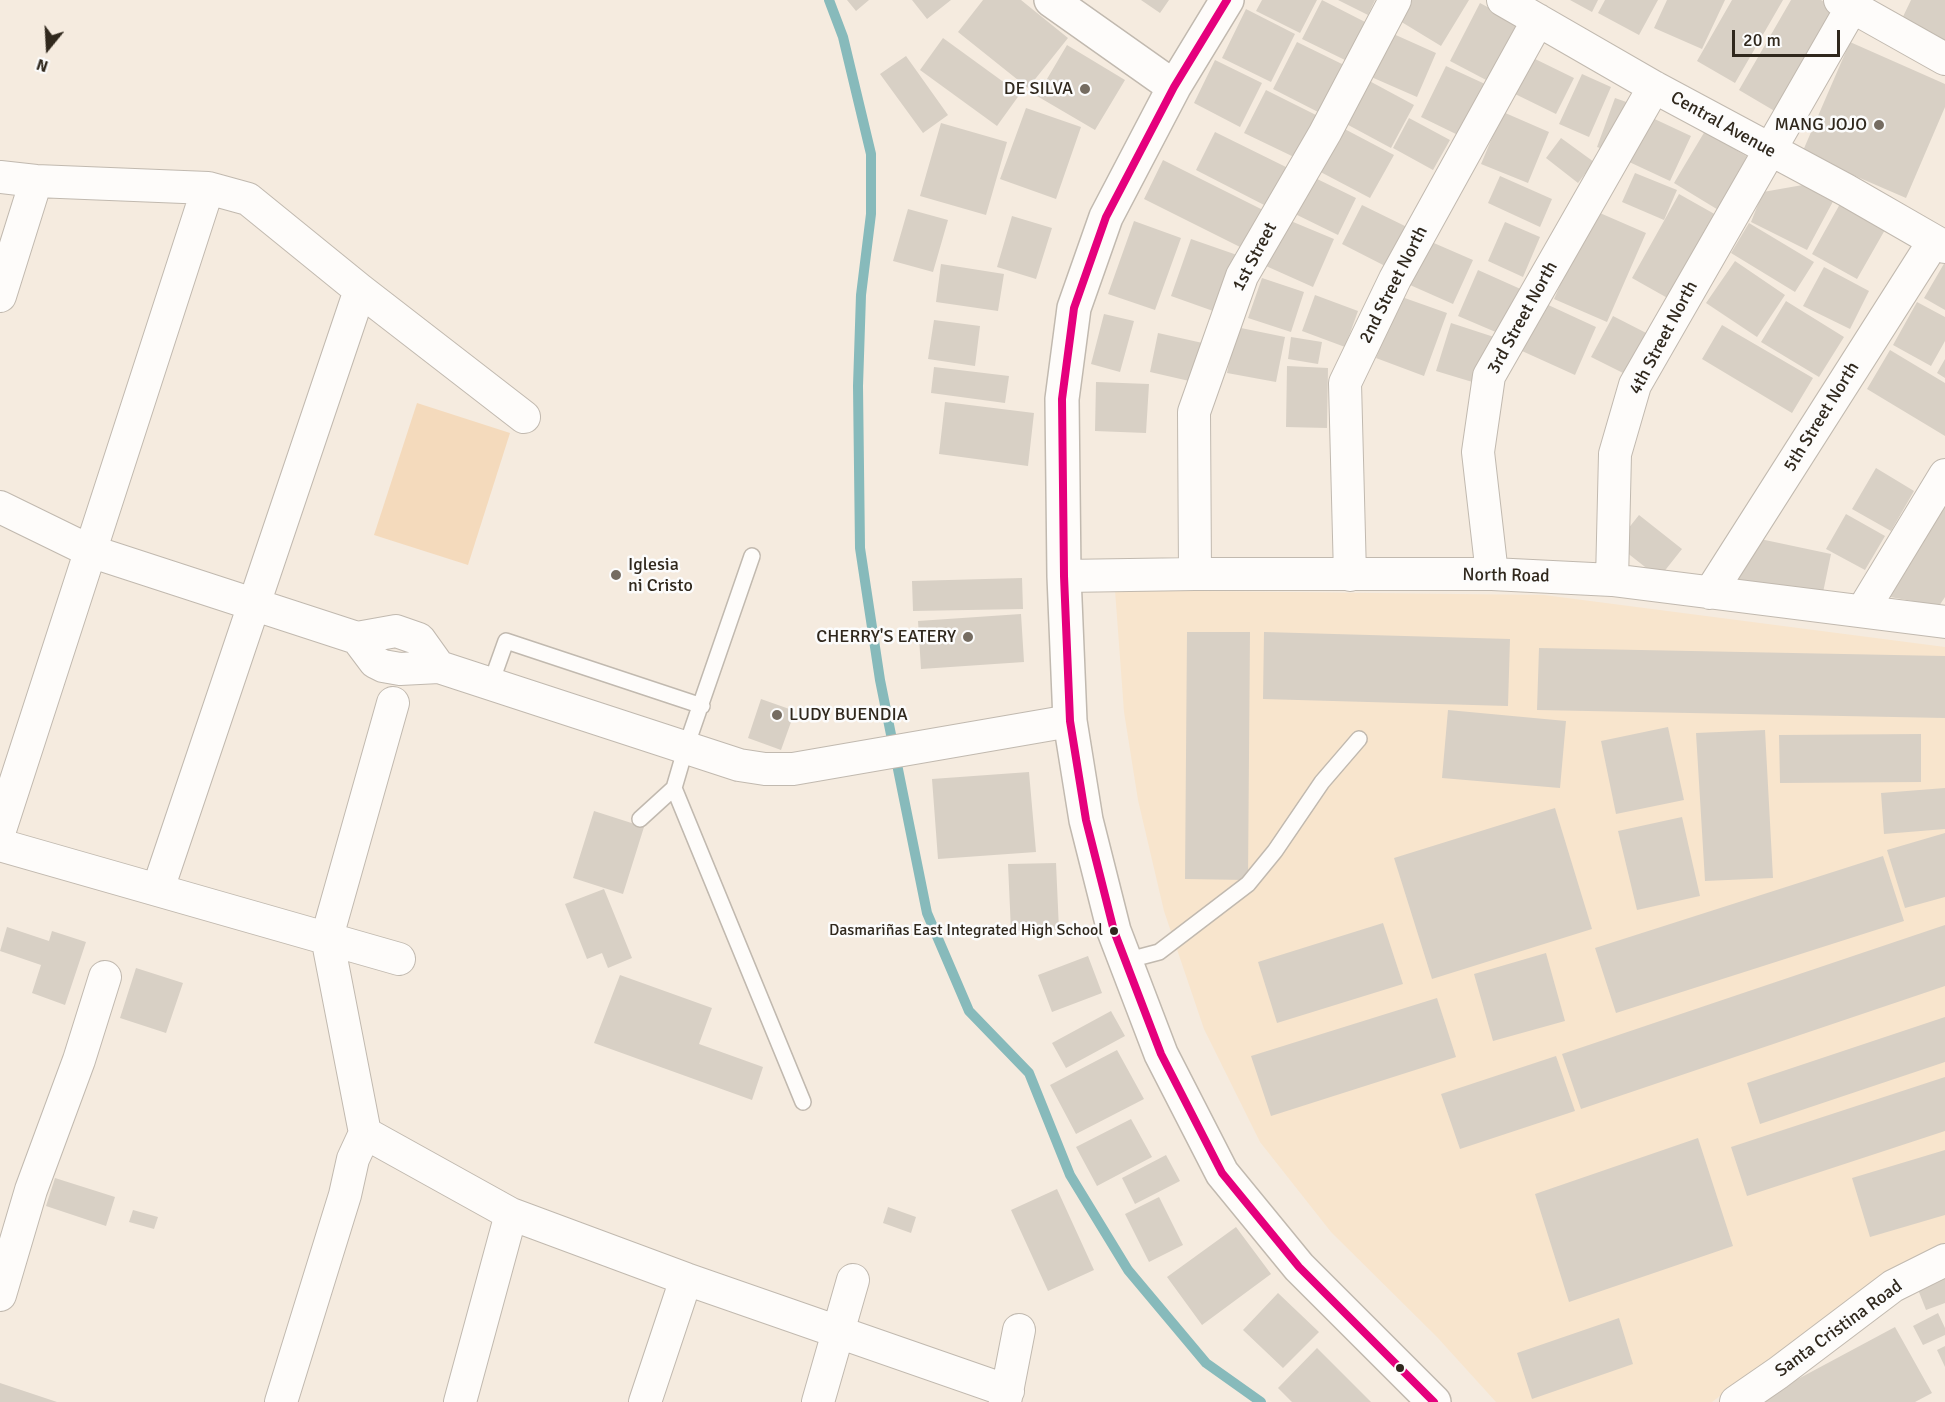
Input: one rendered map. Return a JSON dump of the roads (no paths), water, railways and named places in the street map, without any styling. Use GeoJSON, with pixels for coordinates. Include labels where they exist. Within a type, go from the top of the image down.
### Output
{"type":"FeatureCollection","features":[{"type":"Feature","properties":{"kind":"street"},"geometry":{"type":"LineString","coordinates":[[1051,0],[1174,87]]}},
{"type":"Feature","properties":{"kind":"street"},"geometry":{"type":"LineString","coordinates":[[1227,0],[1174,87],[1106,217],[1074,308],[1062,399],[1064,576],[1070,721],[1086,820],[1114,931],[1161,1054],[1222,1173],[1299,1267],[1434,1402]]}},
{"type":"Feature","properties":{"kind":"street","name":"1st Street"},"geometry":{"type":"LineString","coordinates":[[1195,574],[1194,412],[1242,276],[1325,133],[1395,0]]}},
{"type":"Feature","properties":{"kind":"street","name":"Central Avenue"},"geometry":{"type":"LineString","coordinates":[[1503,0],[1654,87],[1846,190],[1939,244]]}},
{"type":"Feature","properties":{"kind":"street"},"geometry":{"type":"LineString","coordinates":[[1846,3],[1945,59]]}},
{"type":"Feature","properties":{"kind":"street","name":"4th Street North"},"geometry":{"type":"LineString","coordinates":[[1612,580],[1615,454],[1635,385],[1768,150],[1846,3]]}},
{"type":"Feature","properties":{"kind":"street","name":"2nd Street North"},"geometry":{"type":"LineString","coordinates":[[1350,575],[1345,383],[1395,279],[1538,20]]}},
{"type":"Feature","properties":{"kind":"street","name":"3rd Street North"},"geometry":{"type":"LineString","coordinates":[[1492,574],[1478,452],[1489,376],[1654,87]]}},
{"type":"Feature","properties":{"kind":"street"},"geometry":{"type":"LineString","coordinates":[[0,177],[36,181],[208,188],[248,199],[360,290],[524,417]]}},
{"type":"Feature","properties":{"kind":"street"},"geometry":{"type":"LineString","coordinates":[[0,296],[36,181]]}},
{"type":"Feature","properties":{"kind":"street"},"geometry":{"type":"LineString","coordinates":[[0,830],[208,188]]}},
{"type":"Feature","properties":{"kind":"street","name":"5th Street North"},"geometry":{"type":"LineString","coordinates":[[1710,593],[1939,244]]}},
{"type":"Feature","properties":{"kind":"street"},"geometry":{"type":"LineString","coordinates":[[158,889],[360,290]]}},
{"type":"Feature","properties":{"kind":"street"},"geometry":{"type":"LineString","coordinates":[[1863,610],[1945,475]]}},
{"type":"Feature","properties":{"kind":"street"},"geometry":{"type":"LineString","coordinates":[[0,507],[90,551],[357,638],[375,662],[383,666],[400,669],[439,667],[739,765],[765,769],[793,769],[1070,721]]}},
{"type":"Feature","properties":{"kind":"street","name":"North Road"},"geometry":{"type":"LineString","coordinates":[[1064,576],[1492,574],[1612,580],[1945,622]]}},
{"type":"Feature","properties":{"kind":"street"},"geometry":{"type":"LineString","coordinates":[[281,1402],[345,1195],[353,1159],[365,1133],[327,937],[393,703]]}},
{"type":"Feature","properties":{"kind":"street"},"geometry":{"type":"LineString","coordinates":[[0,845],[399,959]]}},
{"type":"Feature","properties":{"kind":"street"},"geometry":{"type":"LineString","coordinates":[[0,1295],[31,1190],[80,1060],[105,976]]}},
{"type":"Feature","properties":{"kind":"street"},"geometry":{"type":"LineString","coordinates":[[365,1133],[511,1214],[686,1279],[838,1330],[1006,1396],[1018,1330]]}},
{"type":"Feature","properties":{"kind":"street"},"geometry":{"type":"LineString","coordinates":[[460,1402],[511,1214]]}},
{"type":"Feature","properties":{"kind":"street","name":"Santa Cristina Road"},"geometry":{"type":"LineString","coordinates":[[1736,1402],[1787,1367],[1893,1286],[1945,1260]]}},
{"type":"Feature","properties":{"kind":"street"},"geometry":{"type":"LineString","coordinates":[[645,1402],[686,1279]]}},
{"type":"Feature","properties":{"kind":"street"},"geometry":{"type":"LineString","coordinates":[[818,1402],[853,1280]]}},
{"type":"Feature","properties":{"kind":"lane"},"geometry":{"type":"LineString","coordinates":[[640,819],[674,788],[752,556]]}},
{"type":"Feature","properties":{"kind":"lane"},"geometry":{"type":"LineString","coordinates":[[491,683],[506,641],[702,706]]}},
{"type":"Feature","properties":{"kind":"lane"},"geometry":{"type":"LineString","coordinates":[[1125,961],[1159,952],[1248,884],[1275,851],[1322,782],[1359,739]]}},
{"type":"Feature","properties":{"kind":"lane"},"geometry":{"type":"LineString","coordinates":[[674,788],[803,1102]]}},
{"type":"Feature","properties":{"kind":"waterway"},"geometry":{"type":"LineString","coordinates":[[829,0],[843,37],[871,154],[871,214],[861,295],[858,386],[860,548],[880,680],[927,913],[969,1011],[1029,1073],[1070,1175],[1128,1270],[1206,1363],[1261,1402]]}},
{"type":"Feature","properties":{"kind":"place","name":"DE SILVA"},"geometry":{"type":"Point","coordinates":[1085,89]}},
{"type":"Feature","properties":{"kind":"place","name":"MANG JOJO"},"geometry":{"type":"Point","coordinates":[1879,125]}},
{"type":"Feature","properties":{"kind":"place","name":"Iglesia ni Cristo"},"geometry":{"type":"Point","coordinates":[616,575]}},
{"type":"Feature","properties":{"kind":"place","name":"CHERRY'S EATERY"},"geometry":{"type":"Point","coordinates":[968,637]}},
{"type":"Feature","properties":{"kind":"place","name":"LUDY BUENDIA"},"geometry":{"type":"Point","coordinates":[777,715]}},
{"type":"Feature","properties":{"kind":"place","name":"Dasmariñas East Integrated High School"},"geometry":{"type":"Point","coordinates":[1114,931]}}]}
